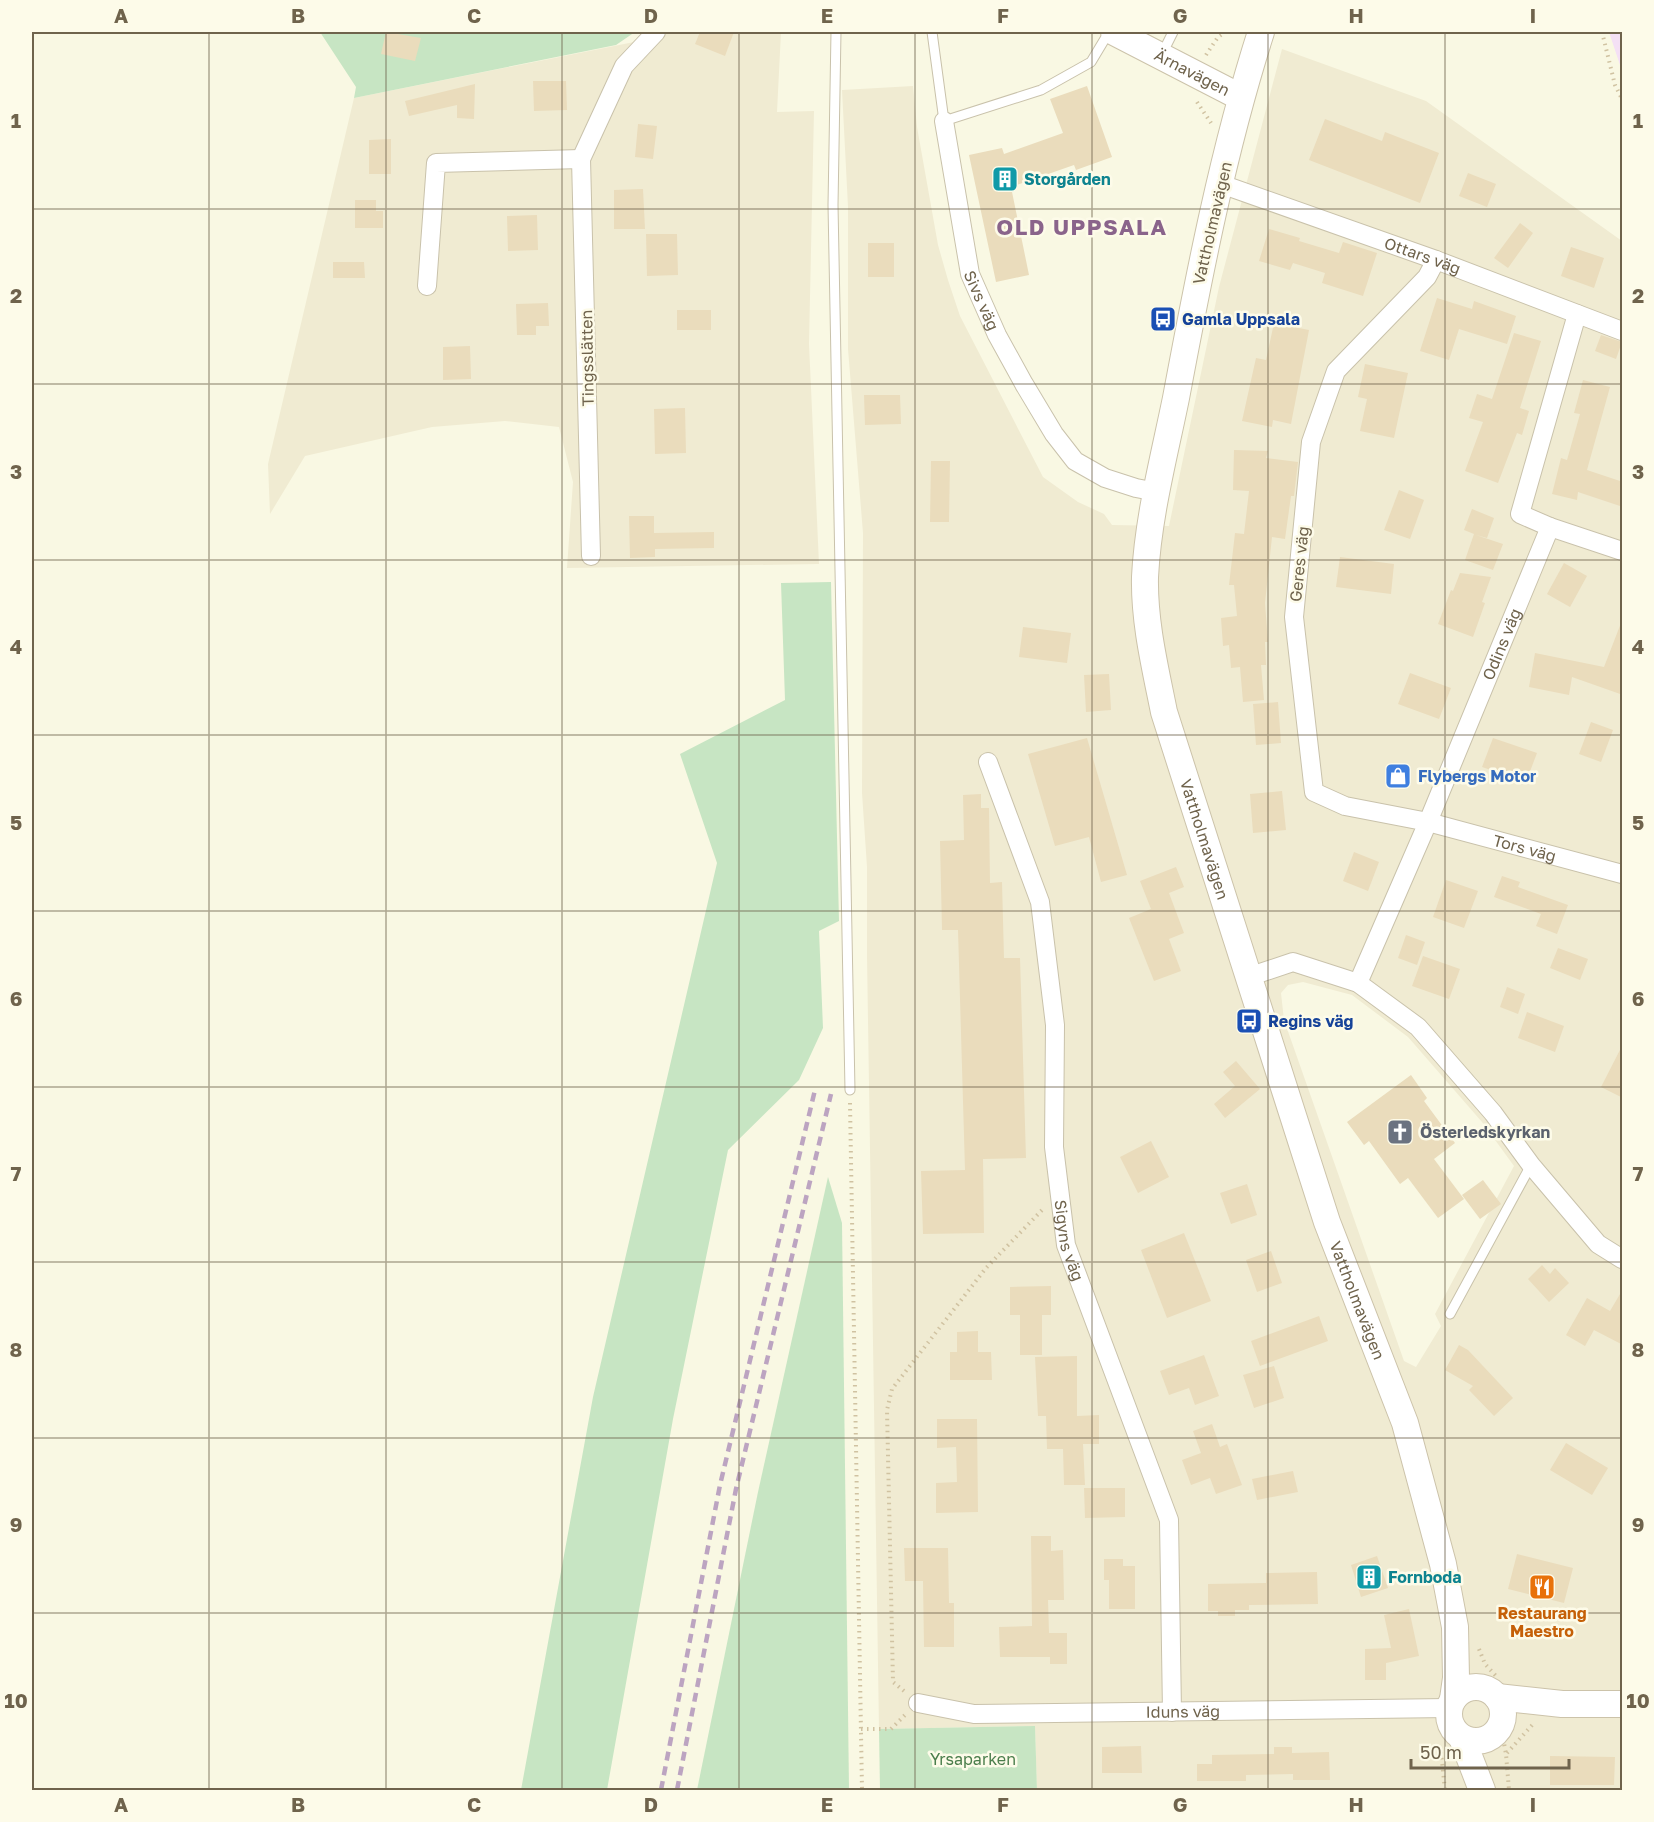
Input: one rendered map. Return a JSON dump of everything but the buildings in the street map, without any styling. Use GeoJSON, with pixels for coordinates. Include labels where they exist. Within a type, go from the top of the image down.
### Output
{"type":"FeatureCollection","features":[{"type":"Feature","properties":{"kind":"main road","name":"Ärnavägen"},"geometry":{"type":"LineString","coordinates":[[1114,32],[1240,97]]}},
{"type":"Feature","properties":{"kind":"main road","name":"Vattholmavägen"},"geometry":{"type":"LineString","coordinates":[[1261,32],[1240,97],[1198,282],[1150,524],[1145,578],[1149,638],[1164,712],[1327,1222],[1405,1422],[1443,1564],[1466,1633],[1496,1688],[1504,1712],[1500,1735]]}},
{"type":"Feature","properties":{"kind":"main road","name":"Vattholmavägen"},"geometry":{"type":"LineString","coordinates":[[1451,1704],[1466,1633]]}},
{"type":"Feature","properties":{"kind":"main road"},"geometry":{"type":"LineString","coordinates":[[1451,1741],[1456,1733],[1449,1722],[1451,1704],[1463,1690],[1471,1687],[1496,1688],[1562,1704]]}},
{"type":"Feature","properties":{"kind":"main road"},"geometry":{"type":"LineString","coordinates":[[1451,1741],[1479,1742],[1500,1735],[1527,1711],[1562,1704],[1623,1704]]}},
{"type":"Feature","properties":{"kind":"main road"},"geometry":{"type":"LineString","coordinates":[[1491,1791],[1500,1735]]}},
{"type":"Feature","properties":{"kind":"main road"},"geometry":{"type":"LineString","coordinates":[[1451,1741],[1482,1791]]}},
{"type":"Feature","properties":{"kind":"street","name":"Tingsslätten"},"geometry":{"type":"LineString","coordinates":[[591,556],[581,159],[624,66],[656,32]]}},
{"type":"Feature","properties":{"kind":"street","name":"Sivs väg"},"geometry":{"type":"LineString","coordinates":[[944,121],[970,274],[997,335],[1054,434],[1075,461],[1105,478],[1157,492]]}},
{"type":"Feature","properties":{"kind":"street"},"geometry":{"type":"LineString","coordinates":[[428,285],[436,163],[581,159]]}},
{"type":"Feature","properties":{"kind":"street","name":"Ottars väg"},"geometry":{"type":"LineString","coordinates":[[1221,184],[1436,260],[1623,331]]}},
{"type":"Feature","properties":{"kind":"street","name":"Geres väg"},"geometry":{"type":"LineString","coordinates":[[1428,822],[1345,806],[1314,792],[1294,617],[1311,442],[1336,372],[1427,277],[1436,260]]}},
{"type":"Feature","properties":{"kind":"street"},"geometry":{"type":"LineString","coordinates":[[1576,314],[1520,514],[1550,527],[1623,550]]}},
{"type":"Feature","properties":{"kind":"street","name":"Odins väg"},"geometry":{"type":"LineString","coordinates":[[1358,983],[1428,822],[1550,527]]}},
{"type":"Feature","properties":{"kind":"street","name":"Sigyns väg"},"geometry":{"type":"LineString","coordinates":[[988,762],[1040,902],[1055,1025],[1054,1147],[1066,1245],[1169,1520],[1172,1712]]}},
{"type":"Feature","properties":{"kind":"street","name":"Tors väg"},"geometry":{"type":"LineString","coordinates":[[1428,822],[1623,874]]}},
{"type":"Feature","properties":{"kind":"street"},"geometry":{"type":"LineString","coordinates":[[1248,977],[1293,962],[1358,983],[1418,1027],[1493,1113],[1531,1165],[1598,1244],[1623,1259]]}},
{"type":"Feature","properties":{"kind":"street","name":"Iduns väg"},"geometry":{"type":"LineString","coordinates":[[918,1702],[974,1714],[1172,1712],[1451,1704]]}},
{"type":"Feature","properties":{"kind":"lane"},"geometry":{"type":"LineString","coordinates":[[836,32],[833,217],[850,1090]]}},
{"type":"Feature","properties":{"kind":"lane","name":"Sivs väg"},"geometry":{"type":"LineString","coordinates":[[932,32],[944,121]]}},
{"type":"Feature","properties":{"kind":"lane"},"geometry":{"type":"LineString","coordinates":[[944,121],[1041,90],[1091,62],[1109,32]]}},
{"type":"Feature","properties":{"kind":"lane"},"geometry":{"type":"LineString","coordinates":[[1160,56],[1173,32]]}},
{"type":"Feature","properties":{"kind":"lane"},"geometry":{"type":"LineString","coordinates":[[1450,1314],[1531,1165]]}},
{"type":"Feature","properties":{"kind":"path"},"geometry":{"type":"LineString","coordinates":[[1198,75],[1207,54],[1218,37],[1225,32]]}},
{"type":"Feature","properties":{"kind":"path"},"geometry":{"type":"LineString","coordinates":[[1602,32],[1615,86],[1623,99]]}},
{"type":"Feature","properties":{"kind":"path"},"geometry":{"type":"LineString","coordinates":[[850,1090],[862,1791]]}},
{"type":"Feature","properties":{"kind":"path"},"geometry":{"type":"LineString","coordinates":[[918,1702],[893,1682],[887,1410],[892,1389],[986,1268],[1017,1233],[1059,1193]]}},
{"type":"Feature","properties":{"kind":"path"},"geometry":{"type":"LineString","coordinates":[[1466,1633],[1495,1676],[1496,1688]]}},
{"type":"Feature","properties":{"kind":"path"},"geometry":{"type":"LineString","coordinates":[[1509,1791],[1500,1735],[1534,1722]]}},
{"type":"Feature","properties":{"kind":"path"},"geometry":{"type":"LineString","coordinates":[[861,1729],[891,1729]]}},
{"type":"Feature","properties":{"kind":"path"},"geometry":{"type":"LineString","coordinates":[[1445,1791],[1451,1741]]}},
{"type":"Feature","properties":{"kind":"shaded area"},"geometry":{"type":"Polygon","coordinates":[[[664,32],[781,32],[777,112],[814,111],[809,344],[819,564],[567,568],[573,482],[559,427],[505,421],[432,427],[305,456],[270,514],[268,464],[354,98],[659,37],[664,32]]]}},
{"type":"Feature","properties":{"kind":"shaded area"},"geometry":{"type":"Polygon","coordinates":[[[1609,32],[1622,32],[1622,71],[1609,32]]]}},
{"type":"Feature","properties":{"kind":"shaded area"},"geometry":{"type":"Polygon","coordinates":[[[1282,49],[1426,101],[1622,241],[1622,1790],[1037,1790],[1035,1726],[879,1729],[867,867],[862,793],[863,533],[848,349],[848,207],[842,90],[913,86],[917,127],[938,245],[960,316],[1043,477],[1078,502],[1104,514],[1112,525],[1169,526],[1219,287],[1282,49]],[[1303,982],[1288,985],[1281,993],[1284,1020],[1404,1361],[1416,1367],[1441,1326],[1435,1314],[1514,1166],[1482,1122],[1408,1037],[1352,995],[1303,982]]]}},
{"type":"Feature","properties":{"kind":"green space"},"geometry":{"type":"Polygon","coordinates":[[[320,32],[635,32],[616,45],[354,98],[356,87],[320,32]]]}},
{"type":"Feature","properties":{"kind":"green space"},"geometry":{"type":"Polygon","coordinates":[[[831,582],[839,921],[819,931],[823,1028],[799,1080],[728,1150],[673,1419],[607,1790],[521,1790],[593,1397],[717,863],[680,754],[785,700],[781,583],[831,582]]]}},
{"type":"Feature","properties":{"kind":"green space"},"geometry":{"type":"Polygon","coordinates":[[[828,1177],[842,1223],[849,1790],[697,1790],[758,1492],[828,1177]]]}},
{"type":"Feature","properties":{"kind":"green space","name":"Yrsaparken"},"geometry":{"type":"Polygon","coordinates":[[[1035,1726],[1037,1790],[880,1790],[879,1729],[1035,1726]]]}},
{"type":"Feature","properties":{"kind":"railway"},"geometry":{"type":"LineString","coordinates":[[661,1790],[720,1485],[815,1090]]}},
{"type":"Feature","properties":{"kind":"railway"},"geometry":{"type":"LineString","coordinates":[[677,1790],[736,1489],[831,1094]]}},
{"type":"Feature","properties":{"kind":"place","name":"Storgården"},"geometry":{"type":"Point","coordinates":[1005,179]}},
{"type":"Feature","properties":{"kind":"place","name":"Gamla Uppsala"},"geometry":{"type":"Point","coordinates":[1163,319]}},
{"type":"Feature","properties":{"kind":"place","name":"Flybergs Motor"},"geometry":{"type":"Point","coordinates":[1398,776]}},
{"type":"Feature","properties":{"kind":"place","name":"Regins väg"},"geometry":{"type":"Point","coordinates":[1249,1021]}},
{"type":"Feature","properties":{"kind":"place","name":"Österledskyrkan"},"geometry":{"type":"Point","coordinates":[1400,1132]}},
{"type":"Feature","properties":{"kind":"place","name":"Fornboda"},"geometry":{"type":"Point","coordinates":[1369,1577]}},
{"type":"Feature","properties":{"kind":"place","name":"Restaurang Maestro"},"geometry":{"type":"Point","coordinates":[1542,1587]}},
{"type":"Feature","properties":{"kind":"district","name":"OLD UPPSALA"},"geometry":{"type":"Point","coordinates":[1082,226]}}]}
